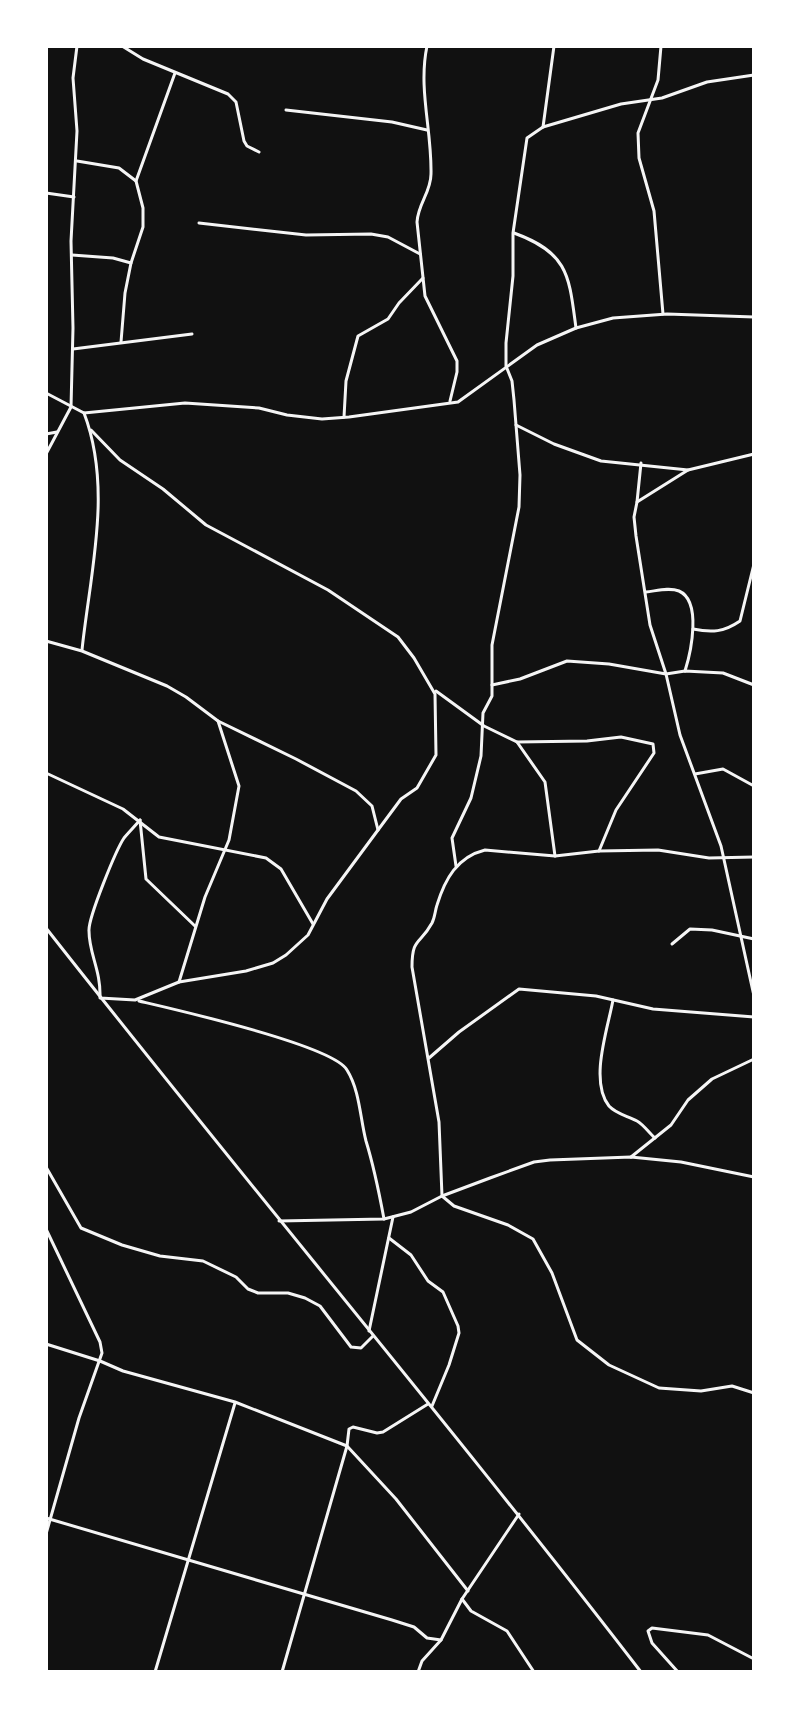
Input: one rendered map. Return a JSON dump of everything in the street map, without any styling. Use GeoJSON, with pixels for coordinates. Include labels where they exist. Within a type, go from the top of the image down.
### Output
{"type":"FeatureCollection","features":[{"type":"Feature","properties":{"kind":"street"},"geometry":{"type":"LineString","coordinates":[[46,454],[71,407],[71,255],[77,161],[73,78],[77,46]]}},
{"type":"Feature","properties":{"kind":"street"},"geometry":{"type":"LineString","coordinates":[[122,46],[143,59],[228,94],[236,102],[244,141],[259,152]]}},
{"type":"Feature","properties":{"kind":"street"},"geometry":{"type":"LineString","coordinates":[[427,46],[422,74],[431,173],[428,192],[418,211],[420,254],[428,305],[457,361],[449,403]]}},
{"type":"Feature","properties":{"kind":"street"},"geometry":{"type":"LineString","coordinates":[[543,127],[554,46]]}},
{"type":"Feature","properties":{"kind":"street"},"geometry":{"type":"LineString","coordinates":[[661,46],[658,80],[637,141],[642,172],[654,211],[663,314]]}},
{"type":"Feature","properties":{"kind":"street"},"geometry":{"type":"LineString","coordinates":[[121,342],[125,293],[143,227],[143,208],[136,181],[175,73]]}},
{"type":"Feature","properties":{"kind":"street"},"geometry":{"type":"LineString","coordinates":[[456,866],[452,838],[475,785],[484,726],[483,713],[491,698],[492,645],[519,507],[520,475],[512,381],[506,366],[513,233],[527,138],[543,127],[621,104],[669,97],[707,82],[754,75]]}},
{"type":"Feature","properties":{"kind":"street"},"geometry":{"type":"LineString","coordinates":[[286,110],[392,122],[427,130]]}},
{"type":"Feature","properties":{"kind":"street"},"geometry":{"type":"LineString","coordinates":[[77,161],[119,168],[136,181]]}},
{"type":"Feature","properties":{"kind":"street"},"geometry":{"type":"LineString","coordinates":[[46,193],[74,197]]}},
{"type":"Feature","properties":{"kind":"street"},"geometry":{"type":"LineString","coordinates":[[199,223],[306,235],[371,234],[388,237],[420,254]]}},
{"type":"Feature","properties":{"kind":"street"},"geometry":{"type":"LineString","coordinates":[[513,233],[547,250],[566,269],[576,328]]}},
{"type":"Feature","properties":{"kind":"street"},"geometry":{"type":"LineString","coordinates":[[71,255],[113,258],[131,263]]}},
{"type":"Feature","properties":{"kind":"street"},"geometry":{"type":"LineString","coordinates":[[344,417],[346,381],[358,336],[388,319],[423,278]]}},
{"type":"Feature","properties":{"kind":"street"},"geometry":{"type":"LineString","coordinates":[[46,393],[84,413],[185,403],[259,408],[322,419],[344,417],[458,402],[537,345],[576,328],[613,318],[663,314],[754,317]]}},
{"type":"Feature","properties":{"kind":"street"},"geometry":{"type":"LineString","coordinates":[[72,349],[180,338],[192,334]]}},
{"type":"Feature","properties":{"kind":"street"},"geometry":{"type":"LineString","coordinates":[[82,651],[99,520],[91,430],[84,413]]}},
{"type":"Feature","properties":{"kind":"street"},"geometry":{"type":"LineString","coordinates":[[515,424],[591,459],[688,470]]}},
{"type":"Feature","properties":{"kind":"street"},"geometry":{"type":"LineString","coordinates":[[91,430],[120,460],[163,489],[206,525],[309,578],[398,637],[433,688],[484,726],[517,742],[580,742],[621,737],[653,744],[654,753],[616,810],[599,851]]}},
{"type":"Feature","properties":{"kind":"street"},"geometry":{"type":"LineString","coordinates":[[46,434],[57,432]]}},
{"type":"Feature","properties":{"kind":"street"},"geometry":{"type":"LineString","coordinates":[[637,502],[688,470],[754,454]]}},
{"type":"Feature","properties":{"kind":"street"},"geometry":{"type":"LineString","coordinates":[[641,463],[634,517],[650,625],[666,674],[680,735],[725,859],[754,996]]}},
{"type":"Feature","properties":{"kind":"street"},"geometry":{"type":"LineString","coordinates":[[692,628],[707,632],[722,631],[740,621],[754,564]]}},
{"type":"Feature","properties":{"kind":"street"},"geometry":{"type":"LineString","coordinates":[[646,592],[673,589],[683,594],[691,605],[692,628],[685,671]]}},
{"type":"Feature","properties":{"kind":"street"},"geometry":{"type":"LineString","coordinates":[[46,641],[82,651],[167,686],[218,721],[360,794],[376,814],[378,830]]}},
{"type":"Feature","properties":{"kind":"street"},"geometry":{"type":"LineString","coordinates":[[492,685],[520,679],[567,661],[609,664],[666,674],[685,671],[723,673],[754,685]]}},
{"type":"Feature","properties":{"kind":"street"},"geometry":{"type":"LineString","coordinates":[[135,1000],[179,982],[246,971],[273,963],[297,947],[327,899],[401,799],[417,788],[436,755],[433,688]]}},
{"type":"Feature","properties":{"kind":"street"},"geometry":{"type":"LineString","coordinates":[[179,982],[210,882],[231,834],[239,786],[218,721]]}},
{"type":"Feature","properties":{"kind":"street"},"geometry":{"type":"LineString","coordinates":[[517,742],[545,782],[555,856]]}},
{"type":"Feature","properties":{"kind":"street"},"geometry":{"type":"LineString","coordinates":[[695,774],[723,769],[754,786]]}},
{"type":"Feature","properties":{"kind":"street"},"geometry":{"type":"LineString","coordinates":[[46,773],[123,809],[159,837],[260,856],[277,865],[313,924]]}},
{"type":"Feature","properties":{"kind":"street"},"geometry":{"type":"LineString","coordinates":[[140,820],[146,879],[195,926]]}},
{"type":"Feature","properties":{"kind":"street"},"geometry":{"type":"LineString","coordinates":[[100,998],[100,973],[90,945],[89,922],[117,851],[140,820]]}},
{"type":"Feature","properties":{"kind":"street"},"geometry":{"type":"LineString","coordinates":[[754,857],[725,859],[658,850],[599,851],[555,856],[485,850],[473,853],[456,866],[444,887],[433,921],[413,948],[414,991],[439,1122],[442,1196],[454,1206],[508,1225],[533,1239],[552,1273],[577,1340],[609,1365],[659,1388],[701,1391],[729,1386],[754,1393]]}},
{"type":"Feature","properties":{"kind":"street"},"geometry":{"type":"LineString","coordinates":[[46,928],[279,1221],[519,1514],[641,1672]]}},
{"type":"Feature","properties":{"kind":"street"},"geometry":{"type":"LineString","coordinates":[[672,944],[690,929],[712,930],[754,939]]}},
{"type":"Feature","properties":{"kind":"street"},"geometry":{"type":"LineString","coordinates":[[429,1058],[514,990],[527,988],[653,1009],[754,1017]]}},
{"type":"Feature","properties":{"kind":"street"},"geometry":{"type":"LineString","coordinates":[[100,998],[135,1000],[193,1013],[289,1041],[337,1060],[346,1067],[362,1117],[384,1219]]}},
{"type":"Feature","properties":{"kind":"street"},"geometry":{"type":"LineString","coordinates":[[613,1000],[600,1066],[607,1103],[638,1122],[655,1138]]}},
{"type":"Feature","properties":{"kind":"street"},"geometry":{"type":"LineString","coordinates":[[631,1157],[671,1125],[688,1100],[712,1079],[754,1059]]}},
{"type":"Feature","properties":{"kind":"street"},"geometry":{"type":"LineString","coordinates":[[279,1221],[384,1219],[411,1212],[442,1196],[534,1162],[631,1157],[681,1162],[754,1177]]}},
{"type":"Feature","properties":{"kind":"street"},"geometry":{"type":"LineString","coordinates":[[46,1167],[81,1228],[160,1256],[203,1261],[225,1271],[258,1293],[288,1293],[305,1298],[326,1312],[351,1347],[361,1348],[373,1336]]}},
{"type":"Feature","properties":{"kind":"street"},"geometry":{"type":"LineString","coordinates":[[369,1331],[393,1216]]}},
{"type":"Feature","properties":{"kind":"street"},"geometry":{"type":"LineString","coordinates":[[46,1229],[100,1342],[102,1353],[79,1418],[46,1534]]}},
{"type":"Feature","properties":{"kind":"street"},"geometry":{"type":"LineString","coordinates":[[282,1672],[347,1446],[347,1435],[353,1427],[383,1432],[430,1406],[449,1365],[459,1333],[443,1292],[428,1281],[411,1255],[389,1238]]}},
{"type":"Feature","properties":{"kind":"street"},"geometry":{"type":"LineString","coordinates":[[46,1344],[123,1371],[235,1402],[347,1446],[396,1499],[468,1591]]}},
{"type":"Feature","properties":{"kind":"street"},"geometry":{"type":"LineString","coordinates":[[155,1672],[235,1402]]}},
{"type":"Feature","properties":{"kind":"street"},"geometry":{"type":"LineString","coordinates":[[418,1672],[422,1661],[441,1640],[462,1599],[519,1514]]}},
{"type":"Feature","properties":{"kind":"street"},"geometry":{"type":"LineString","coordinates":[[48,1519],[392,1620],[414,1627],[427,1638],[441,1640]]}},
{"type":"Feature","properties":{"kind":"street"},"geometry":{"type":"LineString","coordinates":[[462,1599],[471,1611],[507,1631],[534,1672]]}},
{"type":"Feature","properties":{"kind":"street"},"geometry":{"type":"LineString","coordinates":[[678,1672],[652,1643],[648,1631],[652,1628],[708,1635],[754,1659]]}}]}
